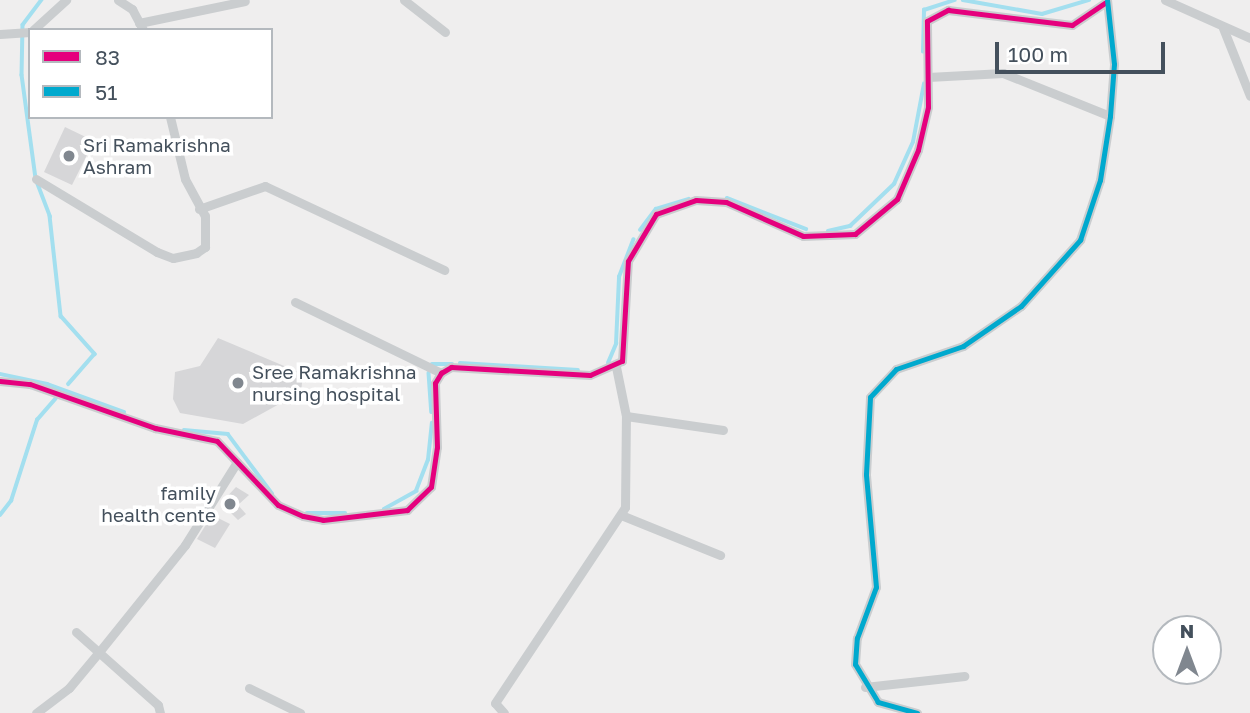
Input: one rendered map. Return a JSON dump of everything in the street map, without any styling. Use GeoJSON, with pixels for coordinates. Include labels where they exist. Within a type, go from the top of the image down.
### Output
{"type":"FeatureCollection","features":[{"type":"Feature","properties":{"kind":"street"},"geometry":{"type":"LineString","coordinates":[[34,28],[66,0]]}},
{"type":"Feature","properties":{"kind":"street"},"geometry":{"type":"LineString","coordinates":[[118,0],[141,26],[245,1]]}},
{"type":"Feature","properties":{"kind":"street"},"geometry":{"type":"LineString","coordinates":[[404,0],[445,32]]}},
{"type":"Feature","properties":{"kind":"street"},"geometry":{"type":"LineString","coordinates":[[1165,0],[1250,38]]}},
{"type":"Feature","properties":{"kind":"street"},"geometry":{"type":"LineString","coordinates":[[0,382],[30,384],[155,428],[218,441],[278,505],[303,516],[323,520],[407,510],[430,487],[437,447],[435,383],[441,373],[451,368],[590,375],[616,367],[625,356],[621,314],[628,261],[656,214],[695,200],[726,202],[803,236],[855,234],[897,199],[918,150],[928,77],[927,20],[948,10],[1072,25],[1106,2],[1114,64],[1110,116],[1100,180],[1080,240],[1052,277],[1021,306],[963,346],[896,369],[870,397],[866,474],[876,587],[857,638],[855,664],[865,687],[888,707],[917,713]]}},
{"type":"Feature","properties":{"kind":"street"},"geometry":{"type":"LineString","coordinates":[[1223,28],[1250,96]]}},
{"type":"Feature","properties":{"kind":"street"},"geometry":{"type":"LineString","coordinates":[[0,34],[28,32]]}},
{"type":"Feature","properties":{"kind":"street"},"geometry":{"type":"LineString","coordinates":[[928,77],[1003,73],[1110,116]]}},
{"type":"Feature","properties":{"kind":"street"},"geometry":{"type":"LineString","coordinates":[[36,179],[120,234],[173,258],[205,247],[205,216],[185,179],[170,119]]}},
{"type":"Feature","properties":{"kind":"street"},"geometry":{"type":"LineString","coordinates":[[199,209],[265,186],[444,270]]}},
{"type":"Feature","properties":{"kind":"street"},"geometry":{"type":"LineString","coordinates":[[295,302],[441,373]]}},
{"type":"Feature","properties":{"kind":"street"},"geometry":{"type":"LineString","coordinates":[[504,713],[495,703],[621,515],[627,499],[626,416],[616,367]]}},
{"type":"Feature","properties":{"kind":"street"},"geometry":{"type":"LineString","coordinates":[[626,416],[723,430]]}},
{"type":"Feature","properties":{"kind":"street"},"geometry":{"type":"LineString","coordinates":[[36,713],[69,688],[185,545],[237,462]]}},
{"type":"Feature","properties":{"kind":"street"},"geometry":{"type":"LineString","coordinates":[[621,515],[720,555]]}},
{"type":"Feature","properties":{"kind":"street"},"geometry":{"type":"LineString","coordinates":[[76,632],[160,713]]}},
{"type":"Feature","properties":{"kind":"street"},"geometry":{"type":"LineString","coordinates":[[865,687],[964,676]]}},
{"type":"Feature","properties":{"kind":"street"},"geometry":{"type":"LineString","coordinates":[[249,688],[299,713]]}},
{"type":"Feature","properties":{"kind":"building","name":"Sri Ramakrishna Ashram"},"geometry":{"type":"Polygon","coordinates":[[[65,127],[94,141],[72,185],[44,172],[65,127]]]}},
{"type":"Feature","properties":{"kind":"building","name":"Sree Ramakrishna nursing hospital"},"geometry":{"type":"Polygon","coordinates":[[[218,338],[303,374],[301,392],[243,424],[180,413],[173,399],[175,372],[200,366],[218,338]]]}},
{"type":"Feature","properties":{"kind":"building","name":"family health cente"},"geometry":{"type":"Polygon","coordinates":[[[236,487],[249,495],[238,505],[246,514],[238,520],[221,503],[236,487]]]}},
{"type":"Feature","properties":{"kind":"building"},"geometry":{"type":"Polygon","coordinates":[[[212,515],[230,524],[215,548],[197,539],[212,515]]]}},
{"type":"Feature","properties":{"kind":"waterway"},"geometry":{"type":"LineString","coordinates":[[42,0],[23,25],[22,75],[36,179],[50,216],[61,316],[95,354],[69,384]]}},
{"type":"Feature","properties":{"kind":"waterway"},"geometry":{"type":"LineString","coordinates":[[923,52],[924,10],[954,0]]}},
{"type":"Feature","properties":{"kind":"waterway"},"geometry":{"type":"LineString","coordinates":[[963,0],[1042,14],[1089,0]]}},
{"type":"Feature","properties":{"kind":"waterway"},"geometry":{"type":"LineString","coordinates":[[828,231],[850,226],[894,184],[913,142],[924,84]]}},
{"type":"Feature","properties":{"kind":"waterway"},"geometry":{"type":"LineString","coordinates":[[727,198],[806,229]]}},
{"type":"Feature","properties":{"kind":"waterway"},"geometry":{"type":"LineString","coordinates":[[640,230],[656,209],[688,199]]}},
{"type":"Feature","properties":{"kind":"waterway"},"geometry":{"type":"LineString","coordinates":[[608,363],[616,344],[619,277],[633,240]]}},
{"type":"Feature","properties":{"kind":"waterway"},"geometry":{"type":"LineString","coordinates":[[460,363],[578,370]]}},
{"type":"Feature","properties":{"kind":"waterway"},"geometry":{"type":"LineString","coordinates":[[432,364],[452,364]]}},
{"type":"Feature","properties":{"kind":"waterway"},"geometry":{"type":"LineString","coordinates":[[429,373],[432,412]]}},
{"type":"Feature","properties":{"kind":"waterway"},"geometry":{"type":"LineString","coordinates":[[0,374],[47,384],[124,412]]}},
{"type":"Feature","properties":{"kind":"waterway"},"geometry":{"type":"LineString","coordinates":[[0,515],[11,501],[37,420],[55,399]]}},
{"type":"Feature","properties":{"kind":"waterway"},"geometry":{"type":"LineString","coordinates":[[384,509],[416,491],[428,460],[432,423]]}},
{"type":"Feature","properties":{"kind":"waterway"},"geometry":{"type":"LineString","coordinates":[[184,430],[228,434],[272,493]]}},
{"type":"Feature","properties":{"kind":"waterway"},"geometry":{"type":"LineString","coordinates":[[307,513],[345,513]]}},
{"type":"Feature","properties":{"kind":"transit line","name":"51"},"geometry":{"type":"LineString","coordinates":[[917,713],[878,702],[855,664],[857,638],[876,587],[866,474],[870,397],[896,369],[963,346],[1021,306],[1080,240],[1100,180],[1110,116],[1114,64],[1107,0]]}},
{"type":"Feature","properties":{"kind":"transit line","name":"83"},"geometry":{"type":"LineString","coordinates":[[0,381],[30,384],[155,428],[217,441],[278,505],[303,516],[323,520],[407,510],[431,487],[437,447],[435,383],[441,373],[451,367],[590,375],[622,361],[628,261],[656,214],[696,200],[726,202],[803,236],[855,234],[897,199],[918,150],[928,107],[927,21],[948,10],[1072,25],[1105,3]]}},
{"type":"Feature","properties":{"kind":"place","name":"Sri Ramakrishna Ashram"},"geometry":{"type":"Point","coordinates":[69,156]}},
{"type":"Feature","properties":{"kind":"place","name":"Sree Ramakrishna nursing hospital"},"geometry":{"type":"Point","coordinates":[238,383]}},
{"type":"Feature","properties":{"kind":"place","name":"family health cente"},"geometry":{"type":"Point","coordinates":[230,504]}}]}
